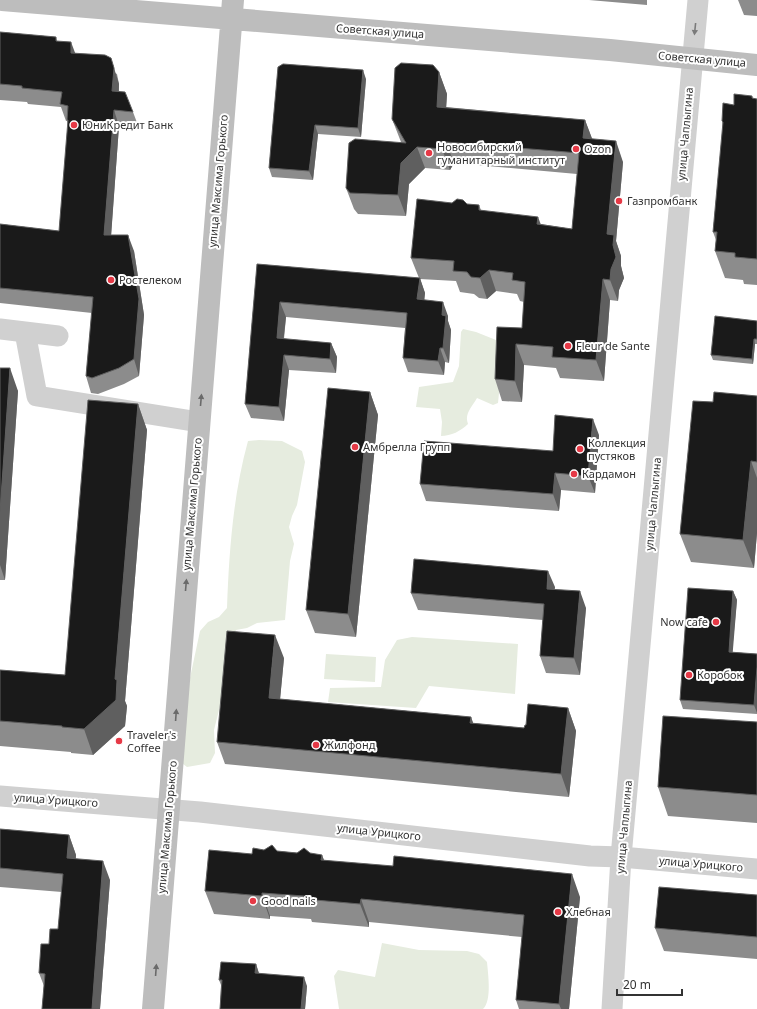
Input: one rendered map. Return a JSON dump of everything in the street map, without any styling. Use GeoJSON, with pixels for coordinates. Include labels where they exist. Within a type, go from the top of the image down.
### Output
{"type":"FeatureCollection","features":[{"type":"Feature","properties":{"kind":"street","name":"Советская улица"},"geometry":{"type":"LineString","coordinates":[[2,0],[232,10],[757,65]]}},
{"type":"Feature","properties":{"kind":"street","name":"улица Чаплыгина"},"geometry":{"type":"LineString","coordinates":[[612,1009],[621,857],[698,0]]}},
{"type":"Feature","properties":{"kind":"street","name":"улица Максима Горького"},"geometry":{"type":"LineString","coordinates":[[153,1009],[232,10]]}},
{"type":"Feature","properties":{"kind":"street"},"geometry":{"type":"LineString","coordinates":[[0,329],[58,336]]}},
{"type":"Feature","properties":{"kind":"street"},"geometry":{"type":"LineString","coordinates":[[25,332],[37,396],[199,422]]}},
{"type":"Feature","properties":{"kind":"street","name":"улица Урицкого"},"geometry":{"type":"LineString","coordinates":[[0,796],[216,814],[582,855],[757,869]]}},
{"type":"Feature","properties":{"kind":"shaded area"},"geometry":{"type":"Polygon","coordinates":[[[463,329],[476,332],[501,342],[502,363],[498,403],[493,405],[477,398],[468,414],[468,424],[456,433],[441,436],[442,422],[440,409],[416,407],[419,387],[453,382],[459,366],[461,332],[463,329]]]}},
{"type":"Feature","properties":{"kind":"shaded area"},"geometry":{"type":"Polygon","coordinates":[[[248,441],[282,441],[302,451],[305,462],[297,505],[289,527],[294,544],[290,561],[285,620],[257,623],[247,628],[236,630],[232,639],[228,674],[214,730],[215,753],[210,763],[187,767],[178,760],[190,678],[200,631],[208,622],[219,617],[227,608],[235,503],[243,461],[248,441]]]}},
{"type":"Feature","properties":{"kind":"shaded area"},"geometry":{"type":"Polygon","coordinates":[[[412,637],[518,644],[515,694],[429,686],[416,708],[328,702],[330,688],[381,687],[385,660],[397,640],[412,637]]]}},
{"type":"Feature","properties":{"kind":"shaded area"},"geometry":{"type":"Polygon","coordinates":[[[326,654],[376,657],[375,682],[324,679],[326,654]]]}},
{"type":"Feature","properties":{"kind":"shaded area"},"geometry":{"type":"Polygon","coordinates":[[[382,943],[419,950],[467,951],[479,954],[487,962],[489,987],[486,1005],[483,1009],[339,1009],[334,976],[338,970],[375,977],[382,943]]]}},
{"type":"Feature","properties":{"kind":"building"},"geometry":{"type":"Polygon","coordinates":[[[0,32],[56,37],[56,41],[71,42],[71,53],[105,55],[111,58],[114,68],[112,91],[125,92],[133,112],[114,110],[104,235],[128,235],[139,299],[134,359],[119,368],[92,378],[86,376],[93,297],[0,288],[0,224],[59,231],[68,106],[60,104],[62,92],[0,84],[0,32]]]}},
{"type":"Feature","properties":{"kind":"building"},"geometry":{"type":"Polygon","coordinates":[[[401,63],[433,65],[439,72],[437,107],[585,120],[583,138],[616,141],[607,234],[614,235],[613,245],[616,257],[611,269],[610,280],[603,279],[596,360],[552,357],[553,347],[516,344],[515,381],[495,379],[497,327],[522,328],[525,282],[512,280],[513,273],[489,270],[480,278],[471,277],[467,272],[453,271],[454,261],[411,258],[417,199],[452,203],[457,199],[463,200],[467,204],[479,205],[479,210],[538,217],[537,224],[572,229],[579,153],[446,142],[442,149],[417,147],[401,163],[398,195],[350,193],[346,188],[349,143],[355,139],[406,143],[392,119],[395,68],[401,63]]]}},
{"type":"Feature","properties":{"kind":"building"},"geometry":{"type":"Polygon","coordinates":[[[283,64],[363,70],[358,128],[315,125],[309,171],[269,168],[278,67],[283,64]]]}},
{"type":"Feature","properties":{"kind":"building"},"geometry":{"type":"Polygon","coordinates":[[[734,94],[752,96],[752,98],[757,99],[757,259],[735,257],[735,253],[715,251],[717,232],[713,232],[723,122],[723,103],[734,105],[734,94]]]}},
{"type":"Feature","properties":{"kind":"building"},"geometry":{"type":"Polygon","coordinates":[[[257,264],[420,278],[417,299],[443,302],[442,315],[446,316],[443,348],[440,348],[438,361],[403,358],[407,313],[280,302],[277,338],[331,343],[330,359],[284,355],[279,407],[245,404],[257,264]]]}},
{"type":"Feature","properties":{"kind":"building"},"geometry":{"type":"Polygon","coordinates":[[[715,316],[757,321],[757,339],[754,339],[752,359],[711,355],[715,316]]]}},
{"type":"Feature","properties":{"kind":"building"},"geometry":{"type":"Polygon","coordinates":[[[0,368],[10,368],[0,512],[0,368]]]}},
{"type":"Feature","properties":{"kind":"building"},"geometry":{"type":"Polygon","coordinates":[[[328,388],[370,392],[348,614],[306,610],[328,388]]]}},
{"type":"Feature","properties":{"kind":"building"},"geometry":{"type":"Polygon","coordinates":[[[714,392],[757,396],[757,462],[751,461],[743,540],[680,534],[693,401],[713,402],[714,392]]]}},
{"type":"Feature","properties":{"kind":"building"},"geometry":{"type":"Polygon","coordinates":[[[88,400],[138,404],[115,679],[117,680],[116,700],[84,729],[0,721],[0,670],[65,675],[88,400]]]}},
{"type":"Feature","properties":{"kind":"building"},"geometry":{"type":"Polygon","coordinates":[[[555,415],[593,419],[588,476],[555,473],[553,494],[420,484],[424,441],[553,451],[555,415]]]}},
{"type":"Feature","properties":{"kind":"building"},"geometry":{"type":"Polygon","coordinates":[[[414,559],[548,571],[547,589],[580,591],[574,658],[540,656],[544,604],[411,593],[414,559]]]}},
{"type":"Feature","properties":{"kind":"building"},"geometry":{"type":"Polygon","coordinates":[[[688,588],[733,591],[729,652],[757,654],[754,705],[680,700],[688,588]]]}},
{"type":"Feature","properties":{"kind":"building"},"geometry":{"type":"Polygon","coordinates":[[[227,631],[275,635],[269,698],[471,717],[470,723],[524,728],[526,725],[528,704],[568,708],[561,774],[217,742],[227,631]]]}},
{"type":"Feature","properties":{"kind":"building"},"geometry":{"type":"Polygon","coordinates":[[[663,716],[757,722],[757,795],[658,787],[663,716]]]}},
{"type":"Feature","properties":{"kind":"building"},"geometry":{"type":"Polygon","coordinates":[[[0,829],[69,835],[67,858],[103,861],[92,1009],[42,1009],[45,974],[39,973],[41,944],[49,944],[50,929],[58,929],[63,874],[0,868],[0,829]]]}},
{"type":"Feature","properties":{"kind":"building"},"geometry":{"type":"Polygon","coordinates":[[[272,845],[277,851],[297,853],[304,848],[310,853],[322,855],[321,860],[393,866],[394,856],[572,874],[559,1004],[516,1000],[524,915],[361,899],[360,904],[304,899],[304,896],[262,893],[262,896],[205,891],[209,850],[252,854],[253,848],[264,850],[272,845]]]}},
{"type":"Feature","properties":{"kind":"building"},"geometry":{"type":"Polygon","coordinates":[[[659,887],[757,895],[757,937],[655,928],[659,887]]]}},
{"type":"Feature","properties":{"kind":"building"},"geometry":{"type":"Polygon","coordinates":[[[221,962],[256,964],[255,973],[304,977],[301,1009],[220,1009],[222,980],[219,980],[221,962]]]}},
{"type":"Feature","properties":{"kind":"place","name":"ЮниКредит Банк"},"geometry":{"type":"Point","coordinates":[74,125]}},
{"type":"Feature","properties":{"kind":"place","name":"Ozon"},"geometry":{"type":"Point","coordinates":[576,149]}},
{"type":"Feature","properties":{"kind":"place","name":"Новосибирский гуманитарный институт"},"geometry":{"type":"Point","coordinates":[429,153]}},
{"type":"Feature","properties":{"kind":"place","name":"Газпромбанк"},"geometry":{"type":"Point","coordinates":[619,201]}},
{"type":"Feature","properties":{"kind":"place","name":"Ростелеком"},"geometry":{"type":"Point","coordinates":[111,280]}},
{"type":"Feature","properties":{"kind":"place","name":"Fleur de Sante"},"geometry":{"type":"Point","coordinates":[568,346]}},
{"type":"Feature","properties":{"kind":"place","name":"Амбрелла Групп"},"geometry":{"type":"Point","coordinates":[355,447]}},
{"type":"Feature","properties":{"kind":"place","name":"Коллекция пустяков"},"geometry":{"type":"Point","coordinates":[580,449]}},
{"type":"Feature","properties":{"kind":"place","name":"Кардамон"},"geometry":{"type":"Point","coordinates":[574,474]}},
{"type":"Feature","properties":{"kind":"place","name":"Now cafe"},"geometry":{"type":"Point","coordinates":[716,622]}},
{"type":"Feature","properties":{"kind":"place","name":"Коробок"},"geometry":{"type":"Point","coordinates":[689,675]}},
{"type":"Feature","properties":{"kind":"place","name":"Traveler's Coffee"},"geometry":{"type":"Point","coordinates":[119,741]}},
{"type":"Feature","properties":{"kind":"place","name":"Жилфонд"},"geometry":{"type":"Point","coordinates":[316,745]}},
{"type":"Feature","properties":{"kind":"place","name":"Good nails"},"geometry":{"type":"Point","coordinates":[253,901]}},
{"type":"Feature","properties":{"kind":"place","name":"Хлебная"},"geometry":{"type":"Point","coordinates":[558,912]}}]}
